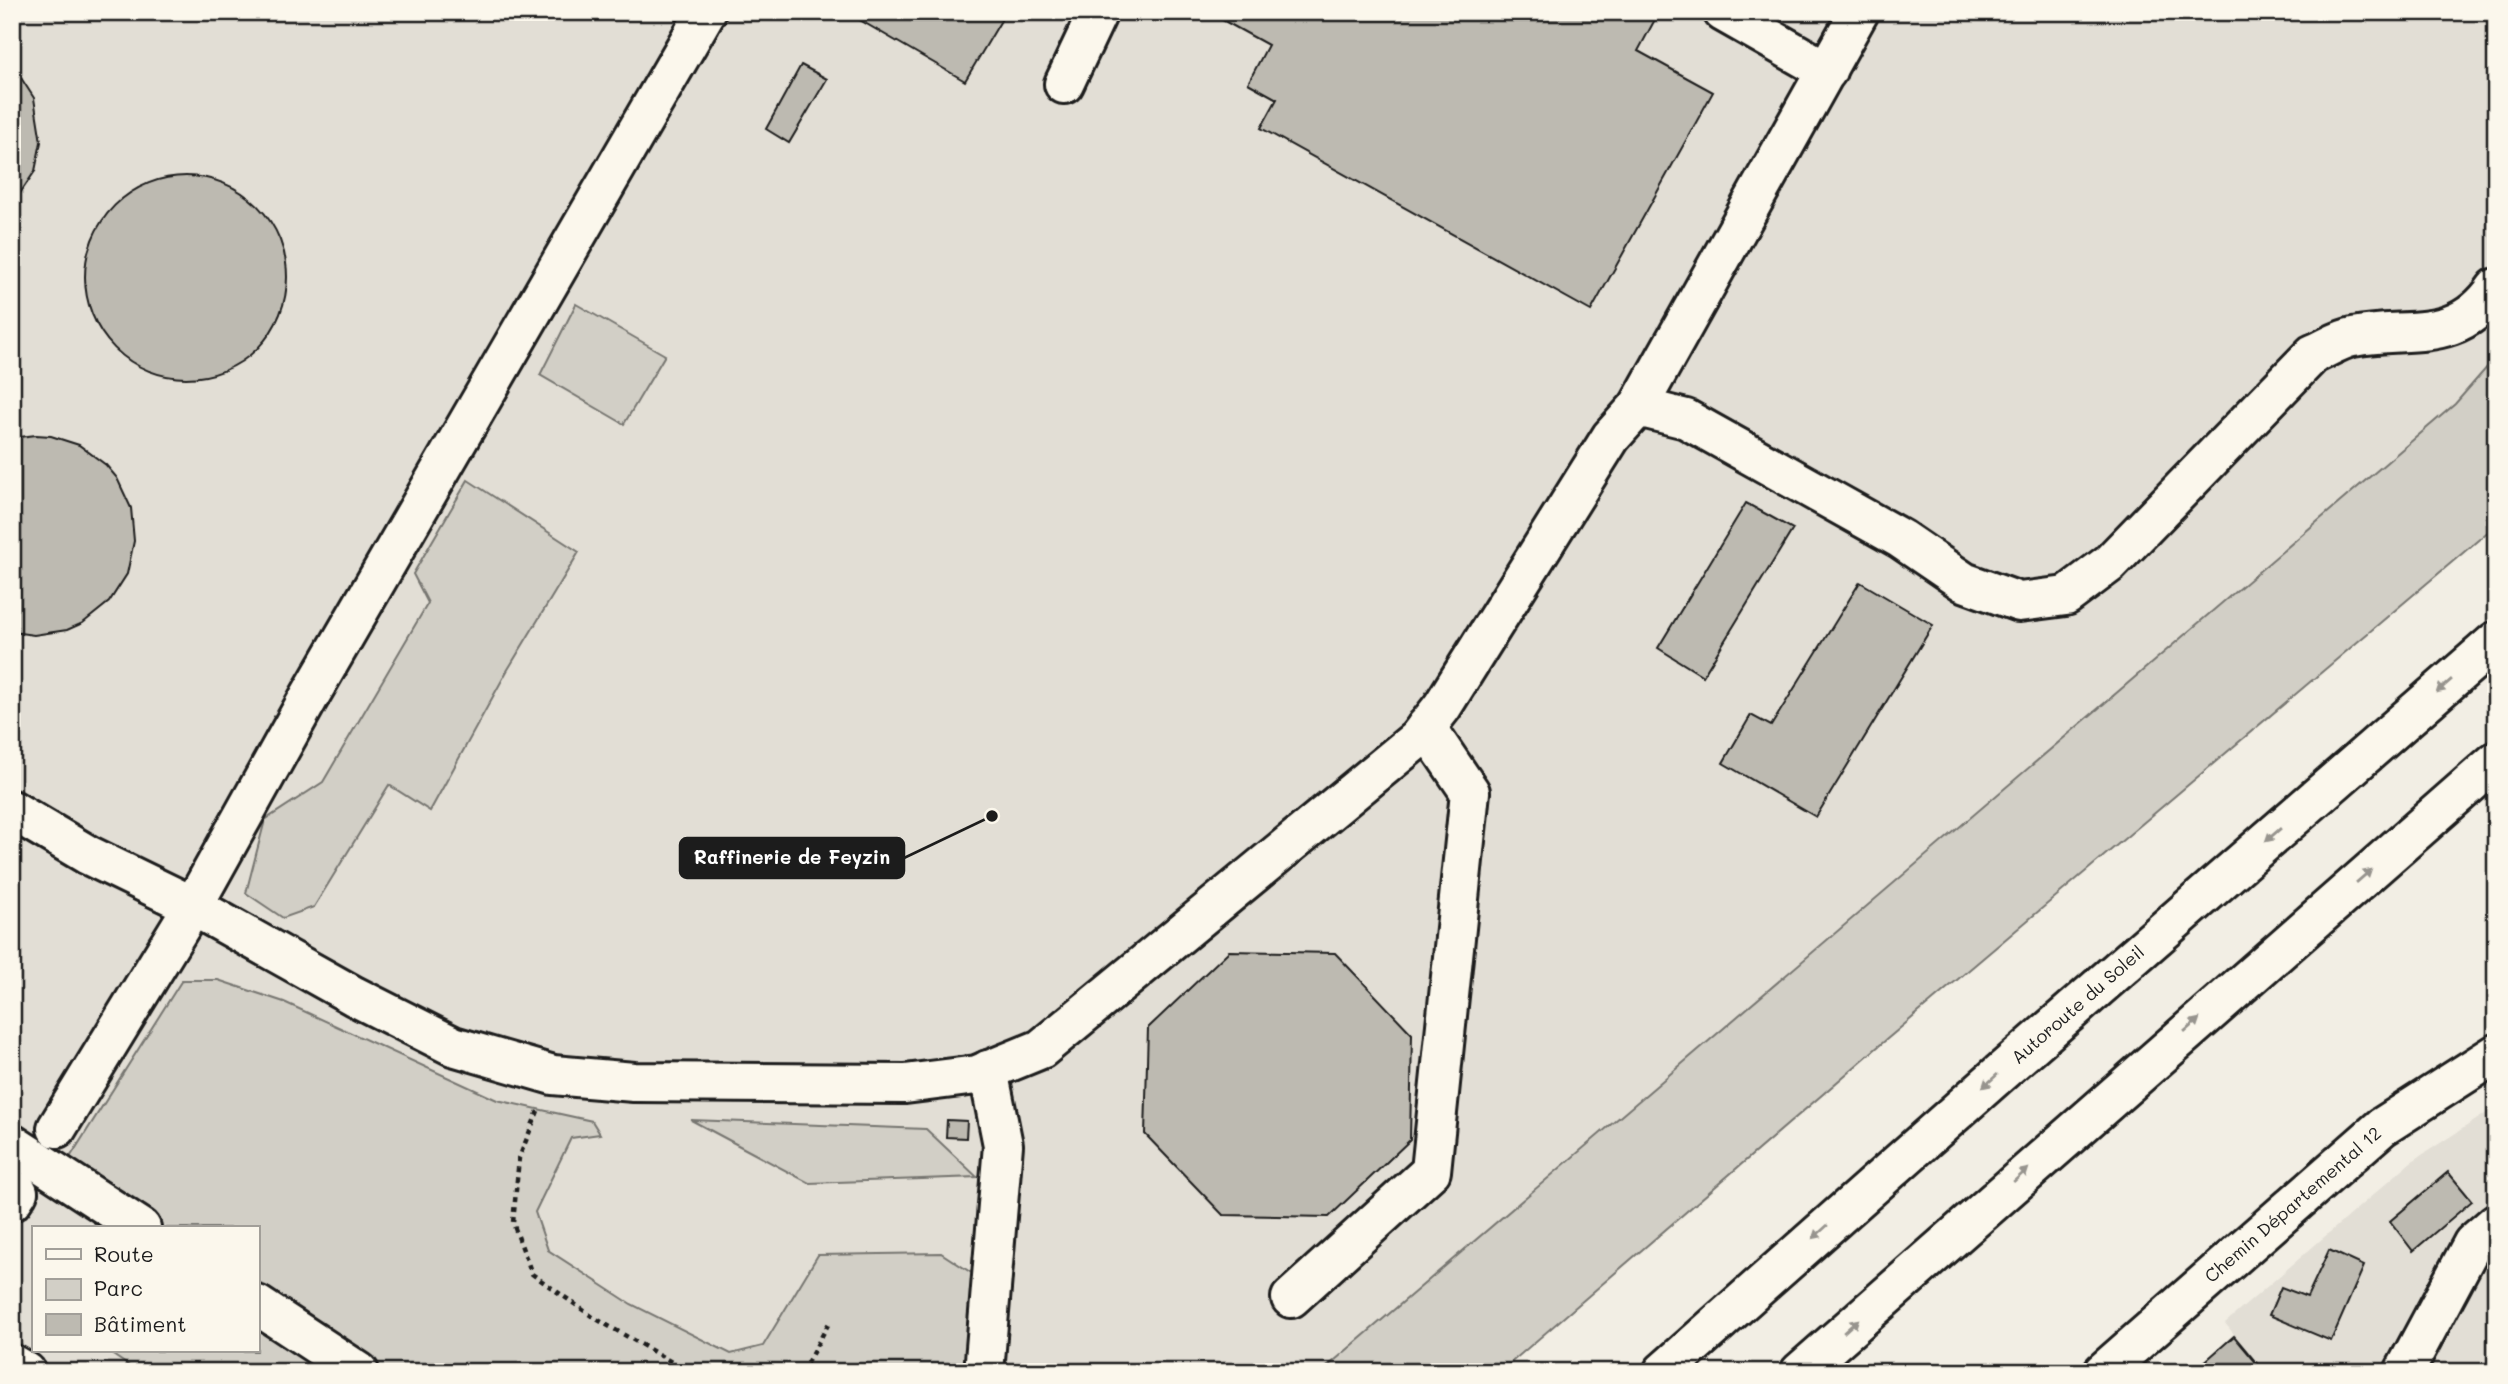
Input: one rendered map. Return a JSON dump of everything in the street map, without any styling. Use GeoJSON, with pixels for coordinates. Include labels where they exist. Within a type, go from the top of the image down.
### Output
{"type":"FeatureCollection","features":[{"type":"Feature","properties":{"kind":"main road"},"geometry":{"type":"LineString","coordinates":[[57,1128],[192,906],[308,699],[706,12]]}},
{"type":"Feature","properties":{"kind":"main road"},"geometry":{"type":"LineString","coordinates":[[1064,85],[1098,12]]}},
{"type":"Feature","properties":{"kind":"main road"},"geometry":{"type":"LineString","coordinates":[[1723,12],[1826,71]]}},
{"type":"Feature","properties":{"kind":"main road"},"geometry":{"type":"LineString","coordinates":[[12,810],[88,855],[192,906],[354,996],[453,1046],[553,1075],[634,1082],[905,1084],[977,1075],[1041,1049],[1417,738],[1426,727],[1450,695],[1611,437],[1638,407],[1859,12]]}},
{"type":"Feature","properties":{"kind":"main road"},"geometry":{"type":"LineString","coordinates":[[1638,407],[1686,419],[1901,539],[1964,582],[2019,602],[2066,596],[2110,563],[2314,354],[2351,337],[2444,330],[2487,301],[2496,288]]}},
{"type":"Feature","properties":{"kind":"main road","name":"Autoroute du Soleil"},"geometry":{"type":"LineString","coordinates":[[1663,1372],[2009,1065],[2496,641]]}},
{"type":"Feature","properties":{"kind":"main road"},"geometry":{"type":"LineString","coordinates":[[1291,1298],[1431,1171],[1469,792],[1426,727]]}},
{"type":"Feature","properties":{"kind":"main road"},"geometry":{"type":"LineString","coordinates":[[1800,1372],[2496,761]]}},
{"type":"Feature","properties":{"kind":"main road","name":"Chemin Départemental 12"},"geometry":{"type":"LineString","coordinates":[[2103,1372],[2382,1127],[2496,1054]]}},
{"type":"Feature","properties":{"kind":"main road"},"geometry":{"type":"LineString","coordinates":[[984,1372],[1003,1145],[988,1070]]}},
{"type":"Feature","properties":{"kind":"main road"},"geometry":{"type":"LineString","coordinates":[[12,1144],[138,1226]]}},
{"type":"Feature","properties":{"kind":"main road"},"geometry":{"type":"LineString","coordinates":[[2404,1372],[2488,1245]]}},
{"type":"Feature","properties":{"kind":"main road"},"geometry":{"type":"LineString","coordinates":[[259,1306],[359,1372]]}},
{"type":"Feature","properties":{"kind":"main road"},"geometry":{"type":"LineString","coordinates":[[12,1364],[26,1372]]}},
{"type":"Feature","properties":{"kind":"path"},"geometry":{"type":"LineString","coordinates":[[553,1075],[519,1158],[513,1223],[532,1274],[593,1317],[689,1372]]}},
{"type":"Feature","properties":{"kind":"path"},"geometry":{"type":"LineString","coordinates":[[802,1372],[829,1323]]}},
{"type":"Feature","properties":{"kind":"shaded area"},"geometry":{"type":"Polygon","coordinates":[[[12,12],[2496,12],[2496,372],[1321,1372],[12,1372],[12,12]]]}},
{"type":"Feature","properties":{"kind":"shaded area"},"geometry":{"type":"Polygon","coordinates":[[[2496,1107],[2496,1363],[2461,1372],[2264,1372],[2225,1323],[2411,1162],[2496,1107]]]}},
{"type":"Feature","properties":{"kind":"green space"},"geometry":{"type":"Polygon","coordinates":[[[576,304],[665,355],[624,424],[540,375],[576,304]]]}},
{"type":"Feature","properties":{"kind":"green space"},"geometry":{"type":"Polygon","coordinates":[[[2496,357],[2496,525],[1880,1045],[1500,1372],[1321,1372],[2455,404],[2496,357]]]}},
{"type":"Feature","properties":{"kind":"green space"},"geometry":{"type":"Polygon","coordinates":[[[468,480],[579,552],[507,671],[430,811],[389,785],[314,907],[283,918],[246,893],[265,820],[323,782],[428,603],[413,574],[468,480]]]}},
{"type":"Feature","properties":{"kind":"green space"},"geometry":{"type":"Polygon","coordinates":[[[182,980],[218,980],[284,1002],[497,1100],[592,1121],[600,1134],[571,1138],[535,1212],[548,1250],[631,1304],[731,1354],[763,1346],[818,1255],[941,1253],[984,1281],[969,1372],[138,1372],[108,1352],[259,1352],[259,1226],[121,1226],[136,1199],[69,1159],[182,980]]]}},
{"type":"Feature","properties":{"kind":"green space"},"geometry":{"type":"Polygon","coordinates":[[[691,1120],[926,1129],[977,1177],[809,1183],[691,1120]]]}},
{"type":"Feature","properties":{"kind":"building"},"geometry":{"type":"Polygon","coordinates":[[[846,12],[1006,12],[965,81],[846,12]]]}},
{"type":"Feature","properties":{"kind":"building"},"geometry":{"type":"Polygon","coordinates":[[[1208,12],[1659,12],[1638,51],[1713,92],[1591,311],[1261,128],[1277,99],[1248,83],[1268,45],[1208,12]]]}},
{"type":"Feature","properties":{"kind":"building"},"geometry":{"type":"Polygon","coordinates":[[[12,64],[34,98],[41,142],[35,171],[12,205],[12,64]]]}},
{"type":"Feature","properties":{"kind":"building"},"geometry":{"type":"Polygon","coordinates":[[[801,65],[827,79],[789,143],[766,129],[801,65]]]}},
{"type":"Feature","properties":{"kind":"building"},"geometry":{"type":"Polygon","coordinates":[[[186,176],[225,184],[242,193],[257,206],[270,221],[279,238],[287,277],[279,316],[270,333],[257,348],[242,361],[225,370],[186,378],[147,370],[130,361],[115,348],[102,333],[93,316],[85,277],[93,238],[102,221],[115,206],[130,193],[147,184],[186,176]]]}},
{"type":"Feature","properties":{"kind":"building"},"geometry":{"type":"Polygon","coordinates":[[[51,436],[79,445],[106,465],[117,478],[131,508],[134,541],[127,574],[109,602],[83,623],[67,630],[34,635],[12,632],[12,438],[51,436]]]}},
{"type":"Feature","properties":{"kind":"building"},"geometry":{"type":"Polygon","coordinates":[[[1746,503],[1793,529],[1703,676],[1658,648],[1746,503]]]}},
{"type":"Feature","properties":{"kind":"building"},"geometry":{"type":"Polygon","coordinates":[[[1860,582],[1933,625],[1816,817],[1723,763],[1751,715],[1771,726],[1860,582]]]}},
{"type":"Feature","properties":{"kind":"building"},"geometry":{"type":"Polygon","coordinates":[[[1229,951],[1335,953],[1412,1034],[1410,1140],[1329,1217],[1223,1215],[1145,1134],[1148,1028],[1229,951]]]}},
{"type":"Feature","properties":{"kind":"building"},"geometry":{"type":"Polygon","coordinates":[[[947,1120],[967,1121],[966,1138],[946,1137],[947,1120]]]}},
{"type":"Feature","properties":{"kind":"building"},"geometry":{"type":"Polygon","coordinates":[[[2448,1172],[2472,1201],[2413,1251],[2390,1221],[2448,1172]]]}},
{"type":"Feature","properties":{"kind":"building"},"geometry":{"type":"Polygon","coordinates":[[[2329,1250],[2364,1266],[2331,1341],[2269,1315],[2281,1287],[2307,1297],[2329,1250]]]}},
{"type":"Feature","properties":{"kind":"building"},"geometry":{"type":"Polygon","coordinates":[[[2234,1336],[2264,1372],[2193,1372],[2234,1336]]]}},
{"type":"Feature","properties":{"kind":"place","name":"Raffinerie de Feyzin"},"geometry":{"type":"Point","coordinates":[992,816]}}]}
